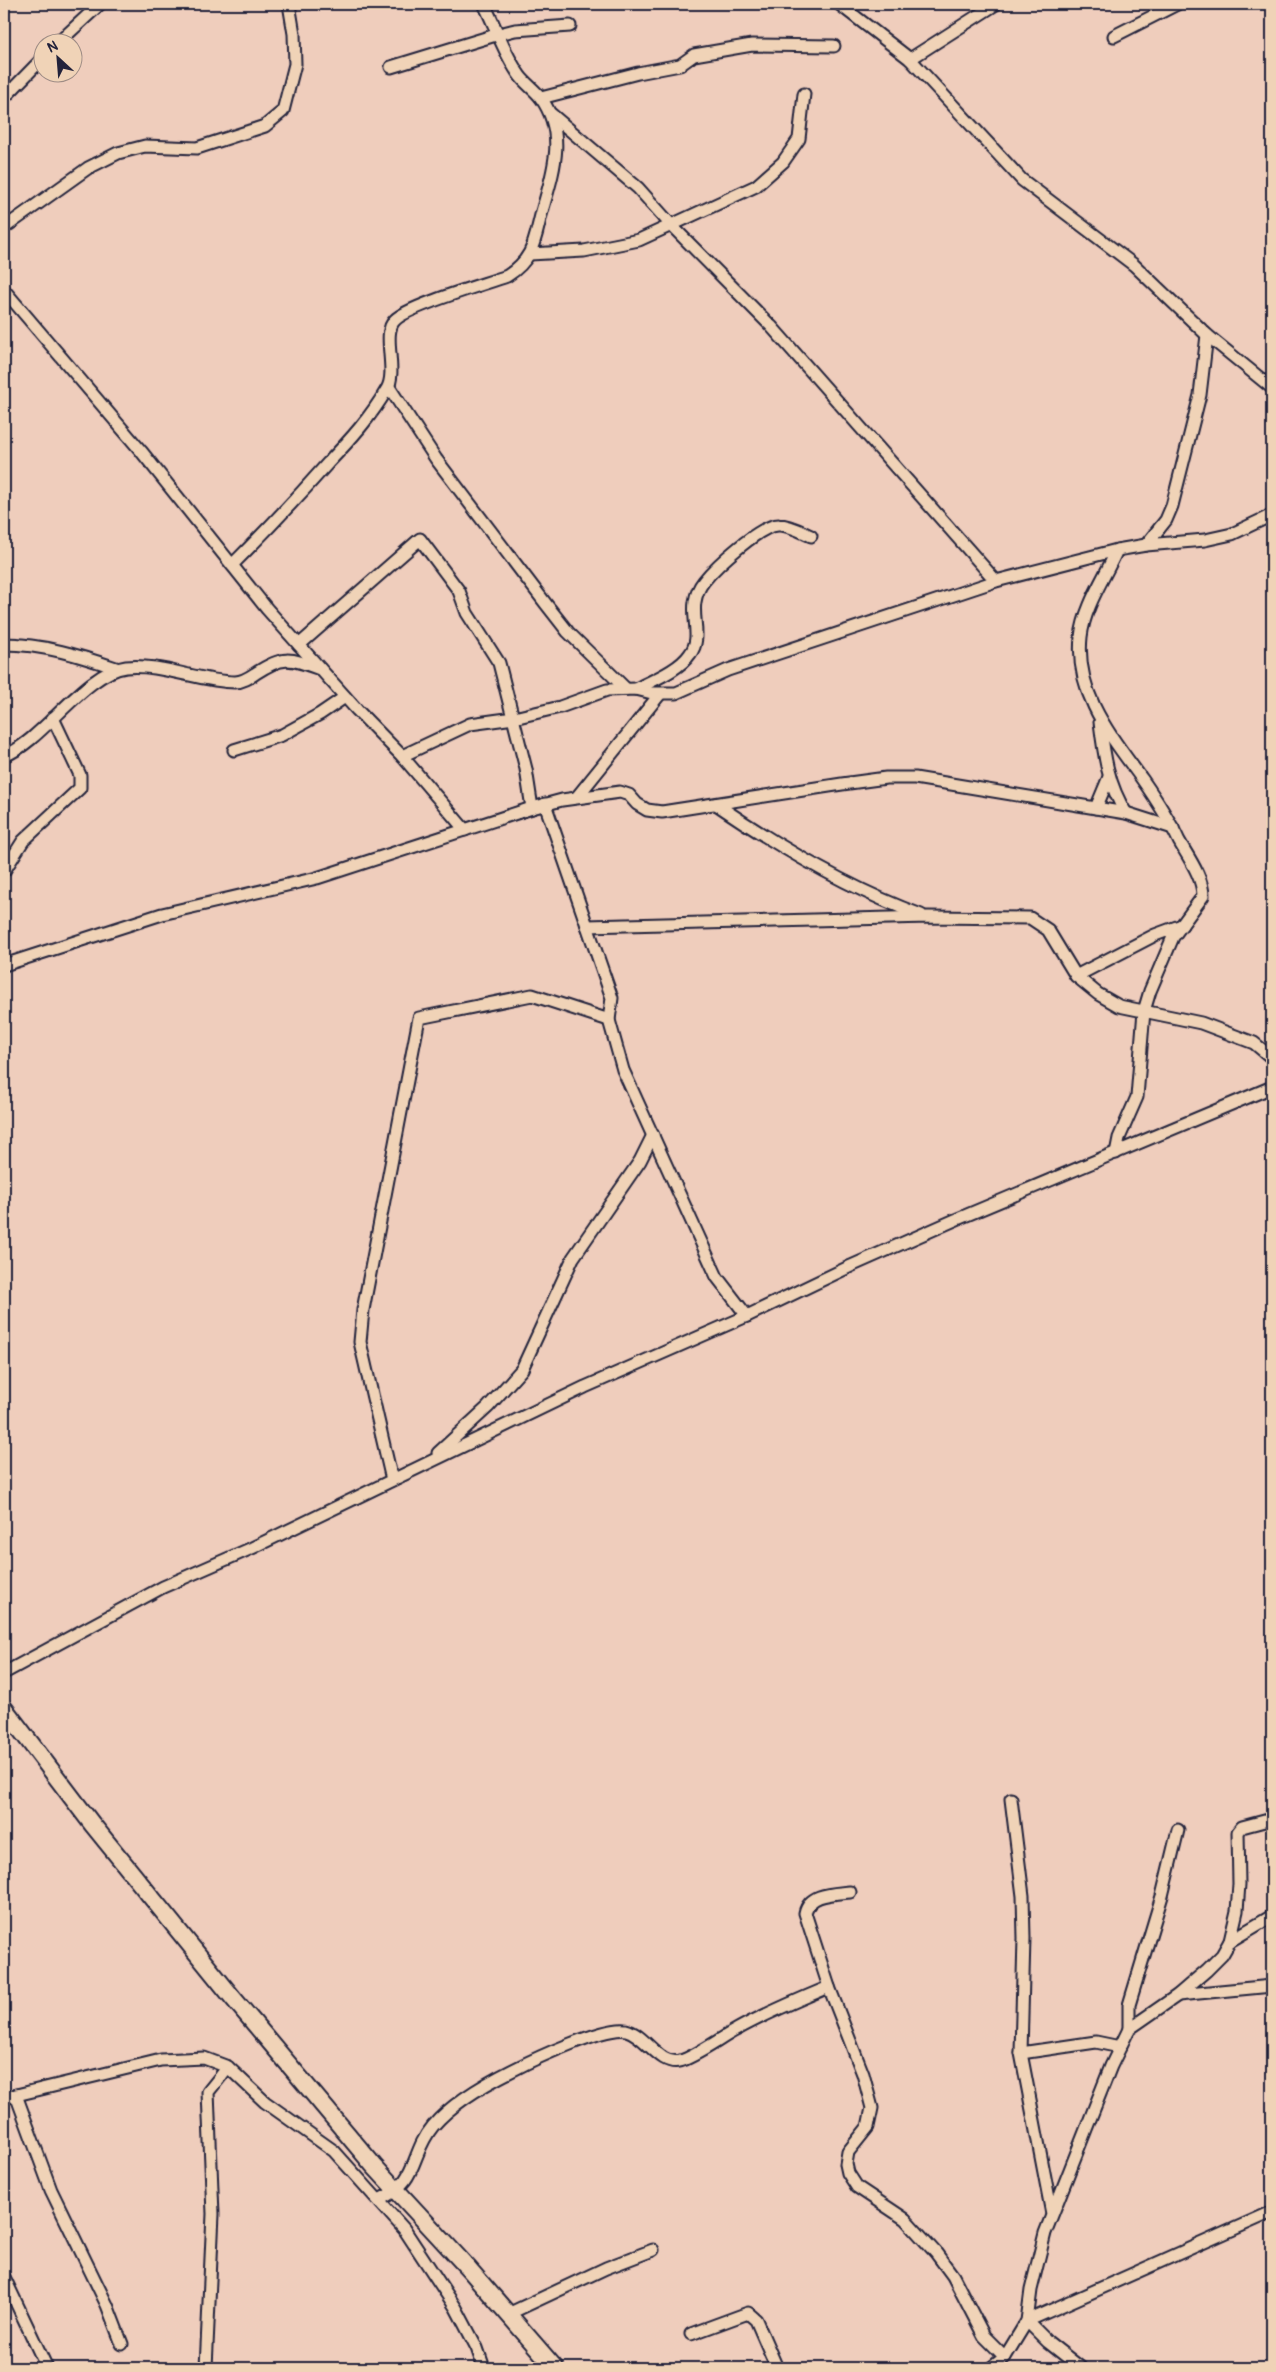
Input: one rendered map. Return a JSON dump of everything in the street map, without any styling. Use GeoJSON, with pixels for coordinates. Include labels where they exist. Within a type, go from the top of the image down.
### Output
{"type":"FeatureCollection","features":[{"type":"Feature","properties":{"kind":"street"},"geometry":{"type":"LineString","coordinates":[[70,32],[100,4]]}},
{"type":"Feature","properties":{"kind":"street"},"geometry":{"type":"LineString","coordinates":[[4,228],[88,168],[118,153],[145,146],[197,148],[264,126],[283,111],[295,64],[294,34],[289,4]]}},
{"type":"Feature","properties":{"kind":"street"},"geometry":{"type":"LineString","coordinates":[[232,565],[269,528],[367,420],[389,387],[392,361],[389,329],[396,318],[415,309],[507,276],[521,267],[530,254],[556,152],[556,129],[550,113],[541,98],[520,77],[484,4]]}},
{"type":"Feature","properties":{"kind":"street"},"geometry":{"type":"LineString","coordinates":[[839,4],[910,59],[1022,180],[1134,265],[1207,335],[1272,388]]}},
{"type":"Feature","properties":{"kind":"street"},"geometry":{"type":"LineString","coordinates":[[910,59],[996,4]]}},
{"type":"Feature","properties":{"kind":"street"},"geometry":{"type":"LineString","coordinates":[[1114,36],[1177,4]]}},
{"type":"Feature","properties":{"kind":"street"},"geometry":{"type":"LineString","coordinates":[[391,67],[515,30],[570,26]]}},
{"type":"Feature","properties":{"kind":"street"},"geometry":{"type":"LineString","coordinates":[[541,98],[638,73],[680,65],[694,55],[752,45],[834,46]]}},
{"type":"Feature","properties":{"kind":"street"},"geometry":{"type":"LineString","coordinates":[[4,98],[32,69]]}},
{"type":"Feature","properties":{"kind":"street"},"geometry":{"type":"LineString","coordinates":[[530,254],[584,251],[639,240],[756,186],[783,162],[799,139],[804,94]]}},
{"type":"Feature","properties":{"kind":"street"},"geometry":{"type":"LineString","coordinates":[[550,113],[638,188],[672,226],[771,326],[996,581]]}},
{"type":"Feature","properties":{"kind":"street"},"geometry":{"type":"LineString","coordinates":[[4,290],[141,451],[299,645],[402,756],[465,830]]}},
{"type":"Feature","properties":{"kind":"street"},"geometry":{"type":"LineString","coordinates":[[1146,544],[1166,520],[1172,506],[1200,395],[1207,335]]}},
{"type":"Feature","properties":{"kind":"street"},"geometry":{"type":"LineString","coordinates":[[389,387],[436,459],[568,632],[631,689]]}},
{"type":"Feature","properties":{"kind":"street"},"geometry":{"type":"LineString","coordinates":[[402,756],[470,724],[514,718],[560,706],[607,690],[631,689],[660,694],[676,693],[728,670],[996,581],[1146,544],[1205,540],[1232,534],[1272,515]]}},
{"type":"Feature","properties":{"kind":"street"},"geometry":{"type":"LineString","coordinates":[[631,689],[684,661],[691,653],[696,638],[695,603],[697,595],[703,582],[727,558],[771,526],[785,526],[811,536]]}},
{"type":"Feature","properties":{"kind":"street"},"geometry":{"type":"LineString","coordinates":[[299,645],[420,539],[459,592],[467,613],[498,663],[514,718],[529,782],[532,808]]}},
{"type":"Feature","properties":{"kind":"street"},"geometry":{"type":"LineString","coordinates":[[1116,1153],[1119,1138],[1137,1097],[1144,1011],[1150,991],[1173,937],[1200,902],[1203,890],[1173,828],[1092,706],[1084,678],[1081,637],[1088,611],[1117,550]]}},
{"type":"Feature","properties":{"kind":"street"},"geometry":{"type":"LineString","coordinates":[[4,644],[23,645],[77,655],[116,668],[144,666],[238,682],[248,678],[268,664],[280,660],[306,664],[321,670]]}},
{"type":"Feature","properties":{"kind":"street"},"geometry":{"type":"LineString","coordinates":[[4,756],[17,748],[100,677],[116,668]]}},
{"type":"Feature","properties":{"kind":"street"},"geometry":{"type":"LineString","coordinates":[[576,797],[660,694]]}},
{"type":"Feature","properties":{"kind":"street"},"geometry":{"type":"LineString","coordinates":[[234,750],[282,735],[320,714],[345,696]]}},
{"type":"Feature","properties":{"kind":"street"},"geometry":{"type":"LineString","coordinates":[[4,871],[23,840],[80,788],[80,775],[53,718]]}},
{"type":"Feature","properties":{"kind":"street"},"geometry":{"type":"LineString","coordinates":[[1100,719],[1109,777],[1118,800],[1126,813]]}},
{"type":"Feature","properties":{"kind":"street"},"geometry":{"type":"LineString","coordinates":[[1096,808],[1109,777]]}},
{"type":"Feature","properties":{"kind":"street"},"geometry":{"type":"LineString","coordinates":[[4,965],[162,914],[317,878],[532,808],[576,797],[620,792],[629,795],[637,804],[654,812],[842,784],[905,778],[947,782],[1126,813],[1173,828]]}},
{"type":"Feature","properties":{"kind":"street"},"geometry":{"type":"LineString","coordinates":[[545,804],[612,998],[609,1020],[623,1070],[717,1277],[747,1316]]}},
{"type":"Feature","properties":{"kind":"street"},"geometry":{"type":"LineString","coordinates":[[716,804],[762,836],[887,902],[928,917]]}},
{"type":"Feature","properties":{"kind":"street"},"geometry":{"type":"LineString","coordinates":[[587,926],[928,917],[1030,918],[1048,930],[1076,976],[1098,994],[1119,1006],[1201,1023],[1254,1044],[1272,1058]]}},
{"type":"Feature","properties":{"kind":"street"},"geometry":{"type":"LineString","coordinates":[[1076,976],[1155,935],[1183,924]]}},
{"type":"Feature","properties":{"kind":"street"},"geometry":{"type":"LineString","coordinates":[[392,1480],[360,1342],[363,1310],[420,1018],[532,995],[609,1020]]}},
{"type":"Feature","properties":{"kind":"street"},"geometry":{"type":"LineString","coordinates":[[4,1673],[163,1587],[252,1548],[585,1387],[747,1316],[851,1266],[1272,1087]]}},
{"type":"Feature","properties":{"kind":"street"},"geometry":{"type":"LineString","coordinates":[[425,1463],[488,1408],[522,1368],[573,1258],[640,1161],[653,1135]]}},
{"type":"Feature","properties":{"kind":"street"},"geometry":{"type":"LineString","coordinates":[[4,1708],[52,1773],[232,1998],[396,2190],[555,2368]]}},
{"type":"Feature","properties":{"kind":"street"},"geometry":{"type":"LineString","coordinates":[[1011,1799],[1023,1896],[1024,1938],[1021,2053],[1052,2214]]}},
{"type":"Feature","properties":{"kind":"street"},"geometry":{"type":"LineString","coordinates":[[1129,2029],[1178,1995],[1222,1955],[1230,1941],[1237,1910],[1239,1884],[1238,1832],[1242,1827],[1272,1819]]}},
{"type":"Feature","properties":{"kind":"street"},"geometry":{"type":"LineString","coordinates":[[991,2368],[1005,2358],[1027,2320],[1039,2255],[1052,2214],[1129,2029],[1129,2005],[1162,1896],[1178,1830]]}},
{"type":"Feature","properties":{"kind":"street"},"geometry":{"type":"LineString","coordinates":[[850,1892],[818,1897],[806,1908],[806,1921],[863,2074],[872,2108],[868,2128],[848,2152],[846,2164],[848,2173],[857,2187],[905,2220],[936,2253],[959,2287],[984,2336],[1005,2358]]}},
{"type":"Feature","properties":{"kind":"street"},"geometry":{"type":"LineString","coordinates":[[1230,1941],[1272,1916]]}},
{"type":"Feature","properties":{"kind":"street"},"geometry":{"type":"LineString","coordinates":[[1178,1995],[1272,1986]]}},
{"type":"Feature","properties":{"kind":"street"},"geometry":{"type":"LineString","coordinates":[[379,2200],[404,2184],[426,2137],[438,2120],[460,2101],[491,2080],[516,2068],[591,2038],[621,2030],[638,2035],[665,2058],[679,2061],[750,2022],[829,1987]]}},
{"type":"Feature","properties":{"kind":"street"},"geometry":{"type":"LineString","coordinates":[[1021,2053],[1096,2042],[1120,2047]]}},
{"type":"Feature","properties":{"kind":"street"},"geometry":{"type":"LineString","coordinates":[[4,2098],[161,2060],[204,2058],[228,2067],[265,2102],[334,2151],[404,2229],[436,2276],[467,2327],[484,2368]]}},
{"type":"Feature","properties":{"kind":"street"},"geometry":{"type":"LineString","coordinates":[[206,2368],[213,2214],[208,2092],[228,2067]]}},
{"type":"Feature","properties":{"kind":"street"},"geometry":{"type":"LineString","coordinates":[[16,2096],[51,2190],[108,2305],[122,2344]]}},
{"type":"Feature","properties":{"kind":"street"},"geometry":{"type":"LineString","coordinates":[[1027,2320],[1059,2304],[1272,2212]]}},
{"type":"Feature","properties":{"kind":"street"},"geometry":{"type":"LineString","coordinates":[[508,2314],[606,2268],[653,2250]]}},
{"type":"Feature","properties":{"kind":"street"},"geometry":{"type":"LineString","coordinates":[[4,2277],[46,2368]]}},
{"type":"Feature","properties":{"kind":"street"},"geometry":{"type":"LineString","coordinates":[[691,2334],[748,2313],[756,2320],[777,2368]]}},
{"type":"Feature","properties":{"kind":"street"},"geometry":{"type":"LineString","coordinates":[[1027,2320],[1048,2342],[1081,2368]]}}]}
